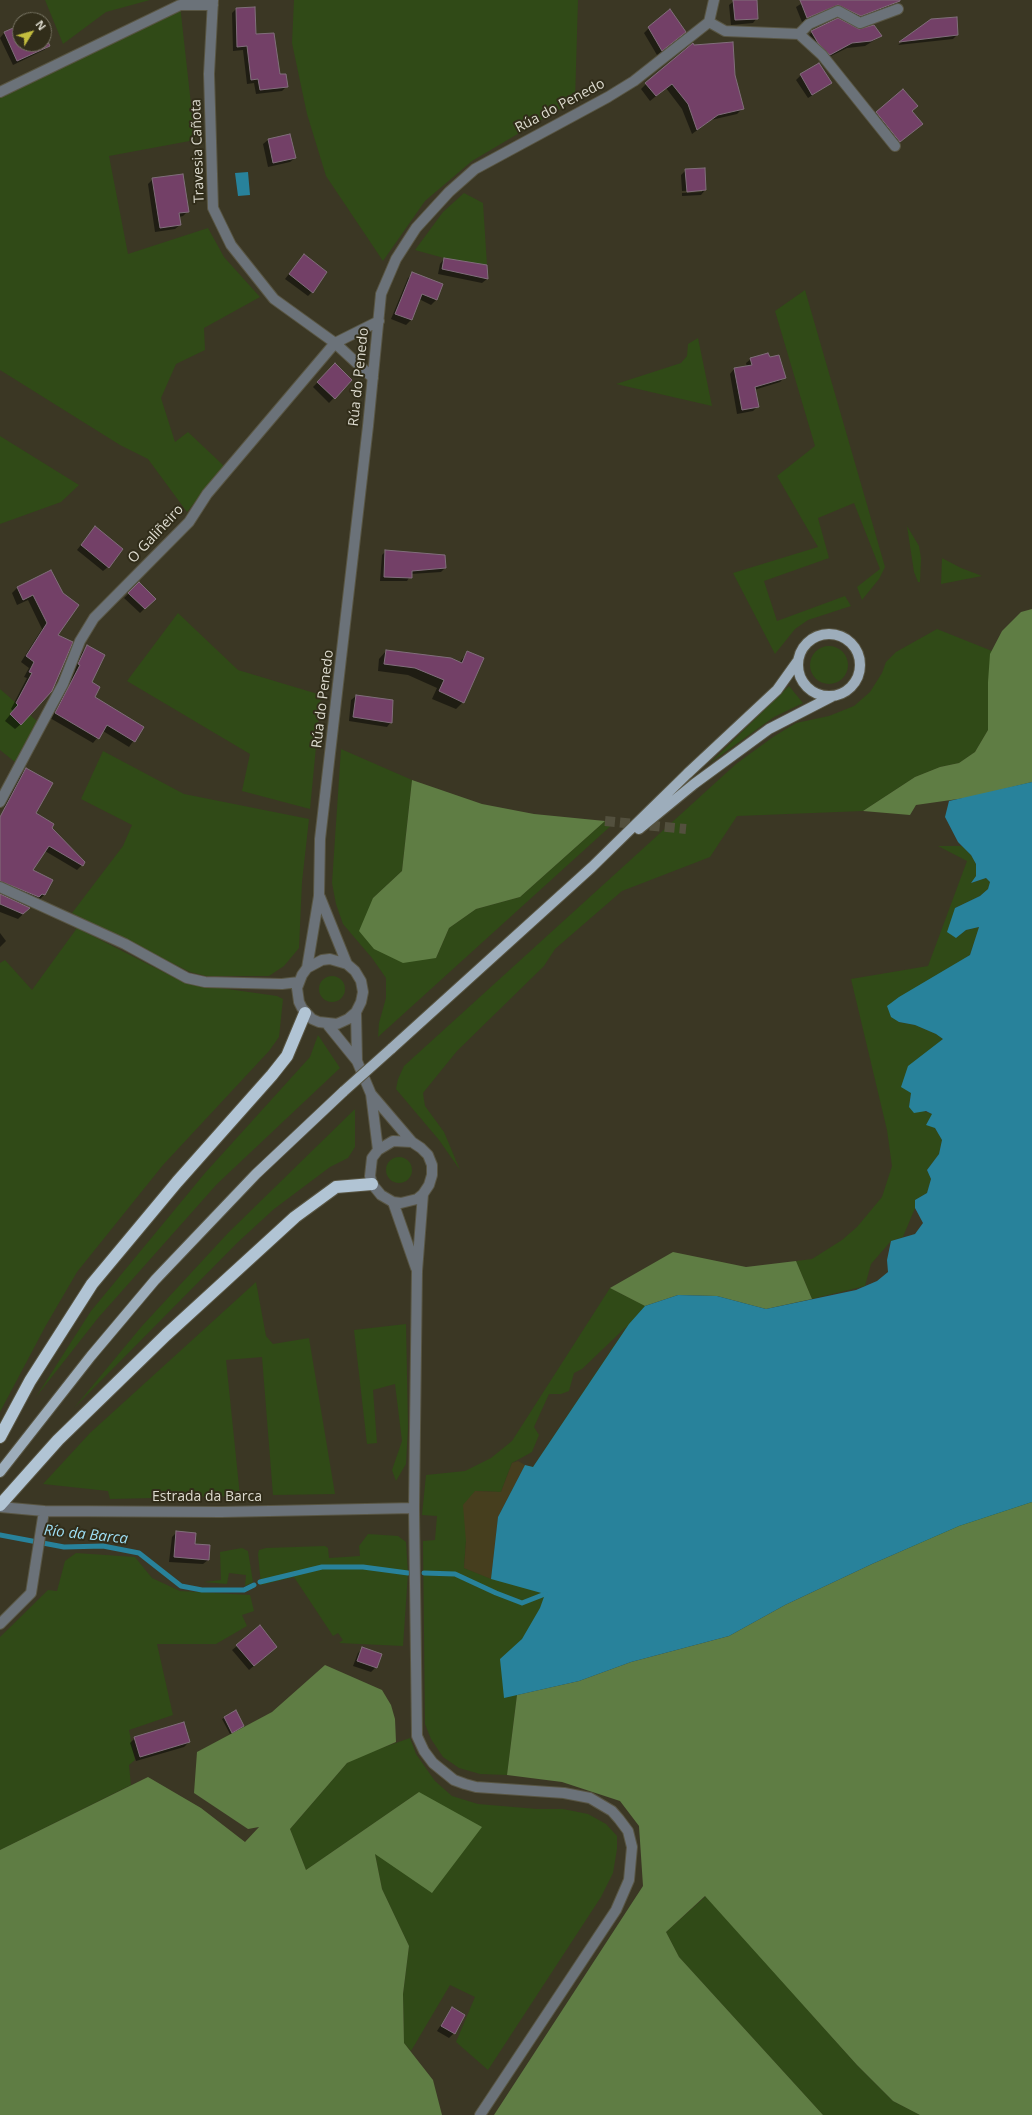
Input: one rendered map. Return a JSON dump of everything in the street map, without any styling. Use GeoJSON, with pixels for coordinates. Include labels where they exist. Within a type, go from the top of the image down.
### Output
{"type":"FeatureCollection","features":[{"type":"Feature","properties":{"kind":"highway"},"geometry":{"type":"LineString","coordinates":[[0,1437],[30,1381],[92,1284],[156,1206],[272,1075],[287,1056],[306,1013]]}},
{"type":"Feature","properties":{"kind":"highway"},"geometry":{"type":"LineString","coordinates":[[0,1506],[58,1440],[216,1288],[295,1217],[336,1187],[372,1184]]}},
{"type":"Feature","properties":{"kind":"main road"},"geometry":{"type":"LineString","coordinates":[[0,1472],[91,1356],[155,1280],[256,1174],[391,1049],[592,867],[687,774],[777,690],[797,662],[801,650],[805,644],[821,634],[840,636],[852,644],[859,657],[860,664],[858,678],[850,688],[769,729],[694,784],[592,867]]}},
{"type":"Feature","properties":{"kind":"main road"},"geometry":{"type":"LineString","coordinates":[[797,662],[801,680],[807,688],[814,693],[833,696]]}},
{"type":"Feature","properties":{"kind":"street"},"geometry":{"type":"LineString","coordinates":[[714,0],[709,22],[725,31],[799,34],[822,54],[895,146]]}},
{"type":"Feature","properties":{"kind":"street"},"geometry":{"type":"LineString","coordinates":[[0,92],[180,5],[213,2]]}},
{"type":"Feature","properties":{"kind":"street","name":"Travesia Cañota"},"geometry":{"type":"LineString","coordinates":[[213,2],[209,74],[213,208],[231,245],[274,300],[335,343],[373,378]]}},
{"type":"Feature","properties":{"kind":"street"},"geometry":{"type":"LineString","coordinates":[[799,34],[809,24],[838,11],[860,23],[898,9]]}},
{"type":"Feature","properties":{"kind":"street","name":"Rúa do Penedo"},"geometry":{"type":"LineString","coordinates":[[307,968],[319,896],[320,839],[373,378],[381,294],[396,259],[416,228],[449,192],[475,169],[608,97],[634,81],[709,22]]}},
{"type":"Feature","properties":{"kind":"street","name":"O Galiñeiro"},"geometry":{"type":"LineString","coordinates":[[0,802],[64,684],[80,641],[94,618],[189,522],[207,494],[335,343],[378,321]]}},
{"type":"Feature","properties":{"kind":"street"},"geometry":{"type":"LineString","coordinates":[[0,887],[125,944],[187,978],[205,982],[282,984],[299,982]]}},
{"type":"Feature","properties":{"kind":"street","name":"Rúa do Penedo"},"geometry":{"type":"LineString","coordinates":[[319,896],[347,964]]}},
{"type":"Feature","properties":{"kind":"street"},"geometry":{"type":"LineString","coordinates":[[330,959],[347,964],[355,971],[361,981],[363,992],[361,1002],[356,1012],[348,1019],[338,1024],[327,1024],[312,1019],[299,1002],[299,982],[307,968],[318,962],[330,959]]}},
{"type":"Feature","properties":{"kind":"street"},"geometry":{"type":"LineString","coordinates":[[356,1012],[357,1061]]}},
{"type":"Feature","properties":{"kind":"street"},"geometry":{"type":"LineString","coordinates":[[327,1024],[357,1061],[371,1094],[378,1150],[370,1167],[372,1184],[381,1195],[393,1202],[409,1202],[423,1194],[429,1185],[432,1175],[432,1165],[424,1152],[412,1142],[371,1094]]}},
{"type":"Feature","properties":{"kind":"street"},"geometry":{"type":"LineString","coordinates":[[378,1150],[394,1141],[412,1142]]}},
{"type":"Feature","properties":{"kind":"street"},"geometry":{"type":"LineString","coordinates":[[423,1194],[417,1271],[414,1508],[417,1736],[424,1751],[443,1773],[454,1780],[476,1787],[564,1793],[590,1798],[612,1811],[619,1819],[628,1831],[632,1848],[629,1880],[616,1910],[480,2115]]}},
{"type":"Feature","properties":{"kind":"street"},"geometry":{"type":"LineString","coordinates":[[393,1202],[417,1271]]}},
{"type":"Feature","properties":{"kind":"street","name":"Estrada da Barca"},"geometry":{"type":"LineString","coordinates":[[0,1506],[44,1511],[221,1512],[414,1508]]}},
{"type":"Feature","properties":{"kind":"street"},"geometry":{"type":"LineString","coordinates":[[0,1624],[31,1593],[44,1511]]}},
{"type":"Feature","properties":{"kind":"green space"},"geometry":{"type":"Polygon","coordinates":[[[45,0],[150,0],[106,12],[63,44],[52,17],[52,12],[50,12],[45,0]]]}},
{"type":"Feature","properties":{"kind":"green space"},"geometry":{"type":"Polygon","coordinates":[[[294,0],[578,0],[575,100],[472,161],[425,201],[383,261],[326,176],[307,114],[292,43],[294,0]]]}},
{"type":"Feature","properties":{"kind":"green space"},"geometry":{"type":"Polygon","coordinates":[[[180,5],[195,140],[109,156],[128,254],[208,228],[224,257],[260,297],[204,328],[205,350],[176,364],[161,398],[175,442],[188,432],[224,466],[187,512],[148,459],[120,445],[0,370],[0,92],[180,5]]]}},
{"type":"Feature","properties":{"kind":"green space"},"geometry":{"type":"Polygon","coordinates":[[[464,193],[483,203],[487,265],[444,258],[415,250],[443,212],[464,193]]]}},
{"type":"Feature","properties":{"kind":"green space"},"geometry":{"type":"Polygon","coordinates":[[[805,290],[885,567],[879,579],[862,600],[857,587],[880,569],[854,503],[818,518],[829,558],[764,581],[777,621],[845,596],[851,606],[808,620],[795,629],[775,654],[733,573],[818,547],[777,476],[815,446],[775,311],[805,290]]]}},
{"type":"Feature","properties":{"kind":"green space"},"geometry":{"type":"Polygon","coordinates":[[[698,338],[712,406],[616,384],[681,363],[687,356],[688,344],[698,338]]]}},
{"type":"Feature","properties":{"kind":"green space"},"geometry":{"type":"Polygon","coordinates":[[[0,436],[79,485],[61,502],[0,524],[0,436]]]}},
{"type":"Feature","properties":{"kind":"green space"},"geometry":{"type":"Polygon","coordinates":[[[907,526],[919,546],[921,558],[920,582],[918,582],[914,572],[907,526]]]}},
{"type":"Feature","properties":{"kind":"green space"},"geometry":{"type":"Polygon","coordinates":[[[942,558],[961,568],[982,576],[941,584],[942,558]]]}},
{"type":"Feature","properties":{"kind":"green space"},"geometry":{"type":"Polygon","coordinates":[[[1032,609],[1032,782],[972,797],[916,805],[910,815],[863,811],[915,777],[940,767],[959,763],[975,752],[988,730],[988,682],[990,654],[1002,631],[1021,612],[1032,609]]]}},
{"type":"Feature","properties":{"kind":"green space"},"geometry":{"type":"Polygon","coordinates":[[[178,613],[238,670],[321,695],[310,809],[242,791],[250,754],[127,681],[178,613]]]}},
{"type":"Feature","properties":{"kind":"green space"},"geometry":{"type":"Polygon","coordinates":[[[937,629],[992,651],[988,730],[975,752],[959,763],[940,767],[915,777],[863,811],[737,816],[710,857],[622,891],[555,949],[544,966],[457,1051],[423,1093],[425,1106],[444,1132],[460,1170],[439,1140],[396,1089],[398,1079],[404,1066],[736,764],[773,737],[796,723],[829,716],[854,706],[870,692],[882,673],[886,662],[896,652],[937,629]]]}},
{"type":"Feature","properties":{"kind":"green space"},"geometry":{"type":"Polygon","coordinates":[[[829,646],[839,649],[845,655],[848,665],[845,675],[839,681],[829,684],[819,681],[813,675],[810,665],[813,655],[819,649],[829,646]]]}},
{"type":"Feature","properties":{"kind":"green space"},"geometry":{"type":"Polygon","coordinates":[[[789,686],[803,703],[774,717],[710,763],[789,686]]]}},
{"type":"Feature","properties":{"kind":"green space"},"geometry":{"type":"Polygon","coordinates":[[[0,689],[37,721],[15,762],[0,750],[0,689]]]}},
{"type":"Feature","properties":{"kind":"green space"},"geometry":{"type":"Polygon","coordinates":[[[341,749],[412,780],[402,871],[373,898],[436,958],[449,928],[476,909],[520,897],[605,821],[614,823],[378,1037],[379,1023],[386,998],[386,978],[372,958],[343,924],[336,904],[332,883],[341,749]]]}},
{"type":"Feature","properties":{"kind":"green space"},"geometry":{"type":"Polygon","coordinates":[[[103,751],[184,794],[309,819],[302,882],[299,948],[284,966],[269,976],[206,976],[190,972],[72,913],[123,846],[132,825],[81,799],[103,751]]]}},
{"type":"Feature","properties":{"kind":"green space"},"geometry":{"type":"Polygon","coordinates":[[[412,780],[482,804],[534,814],[605,821],[520,897],[476,909],[449,928],[436,958],[403,963],[374,949],[359,931],[373,898],[402,871],[412,780]]]}},
{"type":"Feature","properties":{"kind":"green space"},"geometry":{"type":"Polygon","coordinates":[[[938,846],[962,846],[971,855],[976,864],[976,876],[971,883],[986,878],[990,882],[988,889],[980,896],[955,908],[956,938],[966,930],[979,927],[970,955],[945,971],[898,1022],[915,1025],[936,1034],[943,1039],[937,1045],[911,1093],[909,1106],[932,1114],[935,1128],[942,1140],[939,1154],[927,1170],[931,1179],[927,1193],[915,1200],[915,1208],[903,1237],[891,1241],[871,1264],[865,1286],[812,1299],[796,1261],[812,1259],[842,1240],[857,1227],[882,1197],[892,1166],[887,1130],[851,979],[928,966],[967,861],[938,846]]]}},
{"type":"Feature","properties":{"kind":"green space"},"geometry":{"type":"Polygon","coordinates":[[[77,928],[185,983],[277,996],[283,999],[279,1037],[269,1051],[163,1165],[77,1272],[45,1327],[0,1412],[0,963],[5,960],[32,990],[77,928]]]}},
{"type":"Feature","properties":{"kind":"green space"},"geometry":{"type":"Polygon","coordinates":[[[332,976],[341,980],[345,989],[341,998],[332,1002],[323,998],[319,989],[323,980],[332,976]]]}},
{"type":"Feature","properties":{"kind":"green space"},"geometry":{"type":"Polygon","coordinates":[[[318,1035],[340,1068],[217,1184],[98,1318],[36,1397],[91,1311],[205,1173],[310,1057],[318,1035]]]}},
{"type":"Feature","properties":{"kind":"green space"},"geometry":{"type":"Polygon","coordinates":[[[355,1109],[355,1147],[348,1158],[330,1167],[274,1209],[237,1243],[74,1408],[142,1326],[228,1233],[355,1109]]]}},
{"type":"Feature","properties":{"kind":"green space"},"geometry":{"type":"Polygon","coordinates":[[[399,1157],[408,1161],[412,1170],[408,1179],[399,1183],[390,1179],[386,1170],[390,1161],[399,1157]]]}},
{"type":"Feature","properties":{"kind":"green space"},"geometry":{"type":"Polygon","coordinates":[[[673,1252],[746,1267],[796,1261],[812,1299],[766,1309],[717,1296],[678,1295],[645,1306],[610,1288],[673,1252]]]}},
{"type":"Feature","properties":{"kind":"green space"},"geometry":{"type":"Polygon","coordinates":[[[256,1282],[266,1336],[273,1344],[309,1338],[335,1494],[273,1495],[262,1357],[226,1360],[240,1496],[110,1499],[108,1491],[43,1484],[90,1433],[256,1282]]]}},
{"type":"Feature","properties":{"kind":"green space"},"geometry":{"type":"Polygon","coordinates":[[[610,1288],[1032,1502],[517,1695],[507,1775],[480,1774],[459,1768],[443,1757],[431,1739],[425,1724],[423,1541],[435,1540],[437,1516],[422,1515],[426,1475],[465,1471],[491,1458],[512,1441],[610,1288]],[[627,1326],[582,1369],[574,1373],[569,1391],[561,1394],[549,1394],[534,1427],[539,1435],[532,1452],[512,1463],[501,1492],[475,1491],[466,1541],[464,1568],[490,1578],[525,1465],[533,1467],[627,1326]]]}},
{"type":"Feature","properties":{"kind":"green space"},"geometry":{"type":"Polygon","coordinates":[[[406,1324],[408,1428],[406,1464],[396,1481],[392,1470],[402,1441],[395,1384],[373,1390],[377,1443],[367,1444],[354,1330],[406,1324]]]}},
{"type":"Feature","properties":{"kind":"green space"},"geometry":{"type":"Polygon","coordinates":[[[1032,1502],[1032,2115],[920,2115],[893,2101],[857,2065],[705,1896],[666,1932],[679,1957],[823,2115],[494,2115],[643,1886],[639,1826],[620,1801],[562,1782],[507,1775],[517,1695],[579,1681],[631,1662],[729,1636],[785,1605],[872,1564],[959,1526],[1032,1502]]]}},
{"type":"Feature","properties":{"kind":"green space"},"geometry":{"type":"Polygon","coordinates":[[[368,1534],[398,1536],[406,1542],[408,1573],[403,1646],[339,1643],[343,1640],[338,1633],[333,1636],[294,1577],[261,1585],[258,1554],[259,1550],[266,1548],[325,1546],[328,1548],[329,1558],[360,1556],[359,1546],[368,1534]]]}},
{"type":"Feature","properties":{"kind":"green space"},"geometry":{"type":"Polygon","coordinates":[[[242,1548],[248,1551],[253,1582],[245,1586],[246,1575],[229,1573],[227,1584],[204,1582],[221,1580],[220,1552],[242,1548]]]}},
{"type":"Feature","properties":{"kind":"green space"},"geometry":{"type":"Polygon","coordinates":[[[76,1553],[135,1557],[152,1578],[180,1591],[250,1595],[254,1611],[242,1615],[247,1626],[216,1644],[157,1644],[173,1715],[129,1730],[135,1760],[129,1765],[131,1785],[0,1850],[0,1637],[48,1590],[57,1591],[65,1561],[76,1553]]]}},
{"type":"Feature","properties":{"kind":"green space"},"geometry":{"type":"Polygon","coordinates":[[[325,1665],[382,1690],[391,1705],[395,1719],[396,1742],[347,1763],[290,1829],[306,1870],[419,1792],[482,1827],[432,1893],[375,1854],[382,1889],[409,1946],[403,1994],[404,2043],[433,2080],[442,2115],[0,2115],[0,1850],[148,1777],[201,1808],[245,1842],[259,1827],[248,1829],[194,1793],[197,1752],[272,1712],[325,1665]]]}},
{"type":"Feature","properties":{"kind":"green space"},"geometry":{"type":"Polygon","coordinates":[[[410,1738],[416,1754],[435,1781],[452,1796],[478,1804],[537,1809],[563,1809],[588,1814],[606,1824],[617,1836],[617,1849],[613,1873],[601,1897],[488,2070],[456,2042],[475,1997],[450,1985],[411,2051],[404,2043],[403,1994],[409,1946],[382,1889],[375,1854],[419,1792],[306,1870],[290,1829],[347,1763],[367,1753],[410,1738]]]}},
{"type":"Feature","properties":{"kind":"green space"},"geometry":{"type":"Polygon","coordinates":[[[706,1896],[857,2065],[893,2101],[920,2115],[823,2115],[679,1957],[666,1932],[706,1896]]]}},
{"type":"Feature","properties":{"kind":"sand"},"geometry":{"type":"Polygon","coordinates":[[[518,1461],[525,1465],[498,1517],[491,1579],[464,1568],[466,1541],[463,1505],[475,1491],[501,1492],[512,1463],[518,1461]]]}},
{"type":"Feature","properties":{"kind":"water"},"geometry":{"type":"Polygon","coordinates":[[[248,172],[250,195],[238,196],[235,173],[248,172]]]}},
{"type":"Feature","properties":{"kind":"water"},"geometry":{"type":"Polygon","coordinates":[[[1032,782],[1032,1502],[959,1526],[872,1564],[785,1605],[729,1636],[631,1662],[579,1681],[504,1698],[500,1659],[522,1639],[540,1608],[545,1594],[491,1579],[498,1517],[525,1465],[533,1467],[629,1324],[645,1306],[678,1295],[717,1296],[766,1309],[856,1290],[877,1281],[888,1272],[887,1260],[891,1241],[915,1234],[923,1223],[915,1208],[915,1200],[927,1193],[931,1179],[927,1170],[939,1154],[942,1140],[935,1128],[926,1125],[932,1114],[926,1111],[914,1113],[909,1107],[911,1093],[901,1087],[908,1066],[943,1039],[936,1034],[915,1025],[899,1022],[891,1017],[887,1006],[899,997],[970,955],[979,927],[966,930],[956,938],[947,932],[955,908],[980,896],[988,889],[990,882],[986,878],[971,883],[976,876],[976,864],[971,855],[958,842],[945,817],[949,801],[1032,782]]]}},
{"type":"Feature","properties":{"kind":"building"},"geometry":{"type":"Polygon","coordinates":[[[733,0],[757,0],[758,19],[735,20],[733,0]]]}},
{"type":"Feature","properties":{"kind":"building"},"geometry":{"type":"Polygon","coordinates":[[[800,0],[900,1],[861,16],[838,5],[807,18],[800,0]]]}},
{"type":"Feature","properties":{"kind":"building"},"geometry":{"type":"Polygon","coordinates":[[[255,7],[256,34],[274,33],[280,74],[286,74],[288,87],[260,90],[258,79],[251,80],[247,46],[237,47],[236,8],[255,7]]]}},
{"type":"Feature","properties":{"kind":"building"},"geometry":{"type":"Polygon","coordinates":[[[670,9],[686,32],[662,51],[648,27],[670,9]]]}},
{"type":"Feature","properties":{"kind":"building"},"geometry":{"type":"Polygon","coordinates":[[[957,17],[958,35],[899,42],[931,19],[957,17]]]}},
{"type":"Feature","properties":{"kind":"building"},"geometry":{"type":"Polygon","coordinates":[[[838,18],[859,29],[874,25],[882,36],[871,41],[852,43],[830,55],[818,43],[811,31],[838,18]]]}},
{"type":"Feature","properties":{"kind":"building"},"geometry":{"type":"Polygon","coordinates":[[[12,28],[12,50],[4,32],[12,28]]]}},
{"type":"Feature","properties":{"kind":"building"},"geometry":{"type":"Polygon","coordinates":[[[733,42],[735,75],[744,109],[718,115],[697,130],[688,104],[672,84],[656,96],[645,83],[693,43],[694,45],[733,42]]]}},
{"type":"Feature","properties":{"kind":"building"},"geometry":{"type":"Polygon","coordinates":[[[13,52],[37,52],[17,61],[13,52]]]}},
{"type":"Feature","properties":{"kind":"building"},"geometry":{"type":"Polygon","coordinates":[[[819,63],[832,83],[812,95],[800,74],[819,63]]]}},
{"type":"Feature","properties":{"kind":"building"},"geometry":{"type":"Polygon","coordinates":[[[903,89],[918,106],[912,111],[923,124],[900,142],[876,112],[903,89]]]}},
{"type":"Feature","properties":{"kind":"building"},"geometry":{"type":"Polygon","coordinates":[[[290,134],[296,158],[273,163],[268,139],[290,134]]]}},
{"type":"Feature","properties":{"kind":"building"},"geometry":{"type":"Polygon","coordinates":[[[705,168],[706,190],[687,192],[685,169],[705,168]]]}},
{"type":"Feature","properties":{"kind":"building"},"geometry":{"type":"Polygon","coordinates":[[[183,174],[189,212],[179,213],[181,225],[160,228],[152,178],[183,174]]]}},
{"type":"Feature","properties":{"kind":"building"},"geometry":{"type":"Polygon","coordinates":[[[304,254],[327,272],[313,293],[289,274],[304,254]]]}},
{"type":"Feature","properties":{"kind":"building"},"geometry":{"type":"Polygon","coordinates":[[[444,258],[487,265],[488,279],[442,269],[444,258]]]}},
{"type":"Feature","properties":{"kind":"building"},"geometry":{"type":"Polygon","coordinates":[[[412,272],[443,284],[437,300],[422,294],[412,320],[395,314],[412,272]]]}},
{"type":"Feature","properties":{"kind":"building"},"geometry":{"type":"Polygon","coordinates":[[[768,353],[770,357],[779,355],[786,378],[755,387],[759,407],[742,410],[734,368],[752,365],[750,358],[768,353]]]}},
{"type":"Feature","properties":{"kind":"building"},"geometry":{"type":"Polygon","coordinates":[[[335,363],[352,380],[335,399],[317,382],[335,363]]]}},
{"type":"Feature","properties":{"kind":"building"},"geometry":{"type":"Polygon","coordinates":[[[95,526],[123,549],[109,568],[81,545],[95,526]]]}},
{"type":"Feature","properties":{"kind":"building"},"geometry":{"type":"Polygon","coordinates":[[[385,550],[445,555],[446,568],[412,571],[412,578],[384,577],[385,550]]]}},
{"type":"Feature","properties":{"kind":"building"},"geometry":{"type":"Polygon","coordinates":[[[51,570],[63,593],[79,605],[58,635],[73,642],[52,691],[21,725],[10,714],[18,705],[16,703],[32,673],[29,672],[34,662],[26,656],[47,623],[33,595],[23,600],[17,587],[51,570]]]}},
{"type":"Feature","properties":{"kind":"building"},"geometry":{"type":"Polygon","coordinates":[[[139,582],[156,599],[145,609],[128,593],[139,582]]]}},
{"type":"Feature","properties":{"kind":"building"},"geometry":{"type":"Polygon","coordinates":[[[87,645],[105,655],[92,682],[100,687],[95,697],[144,727],[135,742],[107,725],[99,739],[55,713],[80,665],[78,664],[87,645]]]}},
{"type":"Feature","properties":{"kind":"building"},"geometry":{"type":"Polygon","coordinates":[[[386,650],[451,658],[462,663],[467,651],[484,658],[464,703],[439,691],[444,680],[415,668],[384,664],[386,650]]]}},
{"type":"Feature","properties":{"kind":"building"},"geometry":{"type":"Polygon","coordinates":[[[356,695],[393,700],[392,723],[353,717],[356,695]]]}},
{"type":"Feature","properties":{"kind":"building"},"geometry":{"type":"Polygon","coordinates":[[[26,768],[53,783],[36,813],[54,824],[52,828],[85,862],[83,866],[49,846],[33,870],[53,880],[45,895],[42,894],[39,897],[0,881],[0,817],[26,768]]]}},
{"type":"Feature","properties":{"kind":"building"},"geometry":{"type":"Polygon","coordinates":[[[0,894],[30,908],[23,914],[0,904],[0,894]]]}},
{"type":"Feature","properties":{"kind":"building"},"geometry":{"type":"Polygon","coordinates":[[[176,1531],[196,1533],[195,1544],[210,1545],[209,1560],[174,1557],[176,1531]]]}},
{"type":"Feature","properties":{"kind":"building"},"geometry":{"type":"Polygon","coordinates":[[[260,1625],[277,1647],[254,1666],[236,1645],[260,1625]]]}},
{"type":"Feature","properties":{"kind":"building"},"geometry":{"type":"Polygon","coordinates":[[[362,1647],[382,1654],[377,1668],[357,1661],[362,1647]]]}},
{"type":"Feature","properties":{"kind":"building"},"geometry":{"type":"Polygon","coordinates":[[[236,1710],[244,1726],[232,1733],[224,1717],[236,1710]]]}},
{"type":"Feature","properties":{"kind":"building"},"geometry":{"type":"Polygon","coordinates":[[[184,1722],[190,1742],[140,1757],[134,1737],[184,1722]]]}},
{"type":"Feature","properties":{"kind":"building"},"geometry":{"type":"Polygon","coordinates":[[[452,2007],[465,2015],[455,2034],[441,2026],[452,2007]]]}},
{"type":"Feature","properties":{"kind":"waterway","name":"Río da Barca"},"geometry":{"type":"LineString","coordinates":[[0,1535],[64,1547],[103,1546],[139,1553],[181,1586],[202,1590],[244,1590],[254,1585]]}},
{"type":"Feature","properties":{"kind":"waterway","name":"Río da Barca"},"geometry":{"type":"LineString","coordinates":[[260,1582],[322,1567],[363,1567],[408,1573]]}},
{"type":"Feature","properties":{"kind":"waterway","name":"Río da Barca"},"geometry":{"type":"LineString","coordinates":[[424,1573],[455,1574],[522,1603],[545,1594]]}},
{"type":"Feature","properties":{"kind":"tunnel"},"geometry":{"type":"LineString","coordinates":[[605,821],[686,829]]}}]}
